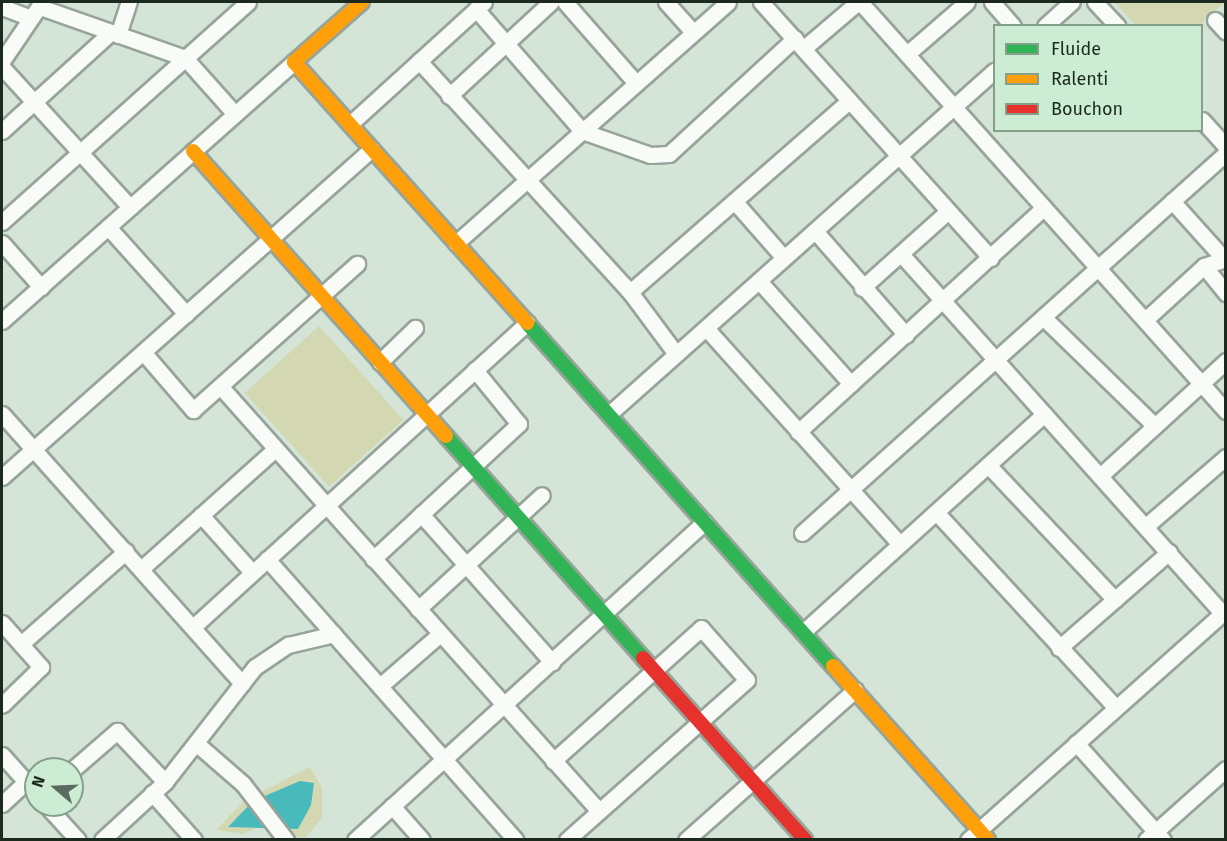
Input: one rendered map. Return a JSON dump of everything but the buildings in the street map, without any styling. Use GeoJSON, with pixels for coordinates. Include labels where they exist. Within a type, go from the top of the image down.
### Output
{"type":"FeatureCollection","features":[{"type":"Feature","properties":{"kind":"street"},"geometry":{"type":"LineString","coordinates":[[2,131],[115,33],[129,2]]}},
{"type":"Feature","properties":{"kind":"street"},"geometry":{"type":"LineString","coordinates":[[449,96],[551,2]]}},
{"type":"Feature","properties":{"kind":"street"},"geometry":{"type":"LineString","coordinates":[[565,2],[636,83]]}},
{"type":"Feature","properties":{"kind":"street"},"geometry":{"type":"LineString","coordinates":[[666,2],[693,32]]}},
{"type":"Feature","properties":{"kind":"street"},"geometry":{"type":"LineString","coordinates":[[456,243],[525,179],[728,2]]}},
{"type":"Feature","properties":{"kind":"street"},"geometry":{"type":"LineString","coordinates":[[761,2],[991,258]]}},
{"type":"Feature","properties":{"kind":"street"},"geometry":{"type":"LineString","coordinates":[[350,124],[480,5],[507,43],[582,131],[650,155],[669,154],[799,43],[859,2],[1226,411]]}},
{"type":"Feature","properties":{"kind":"street"},"geometry":{"type":"LineString","coordinates":[[907,54],[966,2]]}},
{"type":"Feature","properties":{"kind":"street"},"geometry":{"type":"LineString","coordinates":[[992,2],[1011,24]]}},
{"type":"Feature","properties":{"kind":"street"},"geometry":{"type":"LineString","coordinates":[[1047,24],[1072,2]]}},
{"type":"Feature","properties":{"kind":"street"},"geometry":{"type":"LineString","coordinates":[[1095,2],[1115,24]]}},
{"type":"Feature","properties":{"kind":"street"},"geometry":{"type":"LineString","coordinates":[[2,222],[184,58],[241,3]]}},
{"type":"Feature","properties":{"kind":"street"},"geometry":{"type":"LineString","coordinates":[[2,321],[294,62],[354,4]]}},
{"type":"Feature","properties":{"kind":"street"},"geometry":{"type":"LineString","coordinates":[[2,7],[38,9],[184,58],[235,114]]}},
{"type":"Feature","properties":{"kind":"street"},"geometry":{"type":"LineString","coordinates":[[2,61],[38,9]]}},
{"type":"Feature","properties":{"kind":"street"},"geometry":{"type":"LineString","coordinates":[[1215,20],[1226,32]]}},
{"type":"Feature","properties":{"kind":"street"},"geometry":{"type":"LineString","coordinates":[[418,61],[630,292],[676,354]]}},
{"type":"Feature","properties":{"kind":"street"},"geometry":{"type":"LineString","coordinates":[[294,62],[855,690],[978,836],[1076,743],[1224,611],[901,254]]}},
{"type":"Feature","properties":{"kind":"street"},"geometry":{"type":"LineString","coordinates":[[2,66],[130,207]]}},
{"type":"Feature","properties":{"kind":"street"},"geometry":{"type":"LineString","coordinates":[[609,414],[993,72]]}},
{"type":"Feature","properties":{"kind":"street"},"geometry":{"type":"LineString","coordinates":[[630,292],[849,101]]}},
{"type":"Feature","properties":{"kind":"street"},"geometry":{"type":"LineString","coordinates":[[1203,121],[1226,147]]}},
{"type":"Feature","properties":{"kind":"street"},"geometry":{"type":"LineString","coordinates":[[2,477],[372,149]]}},
{"type":"Feature","properties":{"kind":"street"},"geometry":{"type":"LineString","coordinates":[[193,151],[805,840]]}},
{"type":"Feature","properties":{"kind":"street"},"geometry":{"type":"LineString","coordinates":[[802,532],[1226,153]]}},
{"type":"Feature","properties":{"kind":"street"},"geometry":{"type":"LineString","coordinates":[[1145,320],[1204,266],[1225,259],[1172,201]]}},
{"type":"Feature","properties":{"kind":"street"},"geometry":{"type":"LineString","coordinates":[[735,202],[784,258]]}},
{"type":"Feature","properties":{"kind":"street"},"geometry":{"type":"LineString","coordinates":[[798,432],[991,258],[1044,207]]}},
{"type":"Feature","properties":{"kind":"street"},"geometry":{"type":"LineString","coordinates":[[862,288],[948,211]]}},
{"type":"Feature","properties":{"kind":"street"},"geometry":{"type":"LineString","coordinates":[[108,227],[186,314]]}},
{"type":"Feature","properties":{"kind":"street"},"geometry":{"type":"LineString","coordinates":[[815,231],[862,288],[906,334]]}},
{"type":"Feature","properties":{"kind":"street"},"geometry":{"type":"LineString","coordinates":[[2,243],[41,287]]}},
{"type":"Feature","properties":{"kind":"street"},"geometry":{"type":"LineString","coordinates":[[143,352],[193,410],[357,264]]}},
{"type":"Feature","properties":{"kind":"street"},"geometry":{"type":"LineString","coordinates":[[1204,266],[1226,293]]}},
{"type":"Feature","properties":{"kind":"street"},"geometry":{"type":"LineString","coordinates":[[759,281],[851,384]]}},
{"type":"Feature","properties":{"kind":"street"},"geometry":{"type":"LineString","coordinates":[[1043,316],[1155,426]]}},
{"type":"Feature","properties":{"kind":"street"},"geometry":{"type":"LineString","coordinates":[[193,627],[527,323]]}},
{"type":"Feature","properties":{"kind":"street"},"geometry":{"type":"LineString","coordinates":[[380,362],[415,328]]}},
{"type":"Feature","properties":{"kind":"street"},"geometry":{"type":"LineString","coordinates":[[706,328],[900,544]]}},
{"type":"Feature","properties":{"kind":"street"},"geometry":{"type":"LineString","coordinates":[[1100,476],[1226,362]]}},
{"type":"Feature","properties":{"kind":"street"},"geometry":{"type":"LineString","coordinates":[[373,559],[519,424],[475,370]]}},
{"type":"Feature","properties":{"kind":"street"},"geometry":{"type":"LineString","coordinates":[[220,386],[599,811]]}},
{"type":"Feature","properties":{"kind":"street"},"geometry":{"type":"LineString","coordinates":[[2,414],[242,683]]}},
{"type":"Feature","properties":{"kind":"street"},"geometry":{"type":"LineString","coordinates":[[803,632],[1044,414]]}},
{"type":"Feature","properties":{"kind":"street"},"geometry":{"type":"LineString","coordinates":[[141,569],[275,449]]}},
{"type":"Feature","properties":{"kind":"street"},"geometry":{"type":"LineString","coordinates":[[1146,526],[1226,456]]}},
{"type":"Feature","properties":{"kind":"street"},"geometry":{"type":"LineString","coordinates":[[988,465],[1115,600]]}},
{"type":"Feature","properties":{"kind":"street"},"geometry":{"type":"LineString","coordinates":[[418,609],[542,495]]}},
{"type":"Feature","properties":{"kind":"street"},"geometry":{"type":"LineString","coordinates":[[936,512],[1116,708]]}},
{"type":"Feature","properties":{"kind":"street"},"geometry":{"type":"LineString","coordinates":[[422,514],[552,662]]}},
{"type":"Feature","properties":{"kind":"street"},"geometry":{"type":"LineString","coordinates":[[201,515],[252,572]]}},
{"type":"Feature","properties":{"kind":"street"},"geometry":{"type":"LineString","coordinates":[[355,840],[605,615],[704,522]]}},
{"type":"Feature","properties":{"kind":"street"},"geometry":{"type":"LineString","coordinates":[[21,644],[126,551]]}},
{"type":"Feature","properties":{"kind":"street"},"geometry":{"type":"LineString","coordinates":[[1059,648],[1169,552]]}},
{"type":"Feature","properties":{"kind":"street"},"geometry":{"type":"LineString","coordinates":[[267,559],[516,840]]}},
{"type":"Feature","properties":{"kind":"street"},"geometry":{"type":"LineString","coordinates":[[2,623],[41,667],[2,705]]}},
{"type":"Feature","properties":{"kind":"street"},"geometry":{"type":"LineString","coordinates":[[553,761],[697,630],[705,630],[747,680],[567,840]]}},
{"type":"Feature","properties":{"kind":"street"},"geometry":{"type":"LineString","coordinates":[[102,840],[165,782],[197,744],[242,683],[288,645],[334,634]]}},
{"type":"Feature","properties":{"kind":"street"},"geometry":{"type":"LineString","coordinates":[[380,686],[440,634]]}},
{"type":"Feature","properties":{"kind":"street"},"geometry":{"type":"LineString","coordinates":[[693,837],[752,781],[855,690]]}},
{"type":"Feature","properties":{"kind":"street"},"geometry":{"type":"LineString","coordinates":[[84,760],[117,731],[165,782]]}},
{"type":"Feature","properties":{"kind":"street"},"geometry":{"type":"LineString","coordinates":[[1076,743],[1155,837],[1226,769]]}},
{"type":"Feature","properties":{"kind":"street"},"geometry":{"type":"LineString","coordinates":[[197,744],[243,784],[286,840]]}},
{"type":"Feature","properties":{"kind":"street"},"geometry":{"type":"LineString","coordinates":[[2,755],[24,780]]}},
{"type":"Feature","properties":{"kind":"street"},"geometry":{"type":"LineString","coordinates":[[2,804],[24,792]]}},
{"type":"Feature","properties":{"kind":"street"},"geometry":{"type":"LineString","coordinates":[[152,793],[194,840]]}},
{"type":"Feature","properties":{"kind":"street"},"geometry":{"type":"LineString","coordinates":[[392,806],[422,840]]}},
{"type":"Feature","properties":{"kind":"street"},"geometry":{"type":"LineString","coordinates":[[55,817],[72,838]]}},
{"type":"Feature","properties":{"kind":"green space"},"geometry":{"type":"Polygon","coordinates":[[[1114,2],[1225,2],[1201,24],[1135,24],[1114,2]]]}},
{"type":"Feature","properties":{"kind":"green space"},"geometry":{"type":"Polygon","coordinates":[[[319,326],[403,420],[329,487],[245,393],[319,326]]]}},
{"type":"Feature","properties":{"kind":"green space"},"geometry":{"type":"Polygon","coordinates":[[[310,767],[322,788],[322,818],[306,837],[282,839],[262,826],[242,834],[216,830],[244,801],[310,767]]]}},
{"type":"Feature","properties":{"kind":"water"},"geometry":{"type":"Polygon","coordinates":[[[300,781],[314,783],[311,805],[298,829],[228,827],[253,801],[300,781]]]}},
{"type":"Feature","properties":{"kind":"traffic: fast"},"geometry":{"type":"LineString","coordinates":[[527,323],[833,666]]}},
{"type":"Feature","properties":{"kind":"traffic: fast"},"geometry":{"type":"LineString","coordinates":[[446,436],[643,658]]}},
{"type":"Feature","properties":{"kind":"traffic: slow"},"geometry":{"type":"LineString","coordinates":[[362,2],[294,62],[527,323]]}},
{"type":"Feature","properties":{"kind":"traffic: slow"},"geometry":{"type":"LineString","coordinates":[[193,151],[446,436]]}},
{"type":"Feature","properties":{"kind":"traffic: slow"},"geometry":{"type":"LineString","coordinates":[[833,666],[988,840]]}},
{"type":"Feature","properties":{"kind":"traffic: jam"},"geometry":{"type":"LineString","coordinates":[[643,658],[805,840]]}}]}
